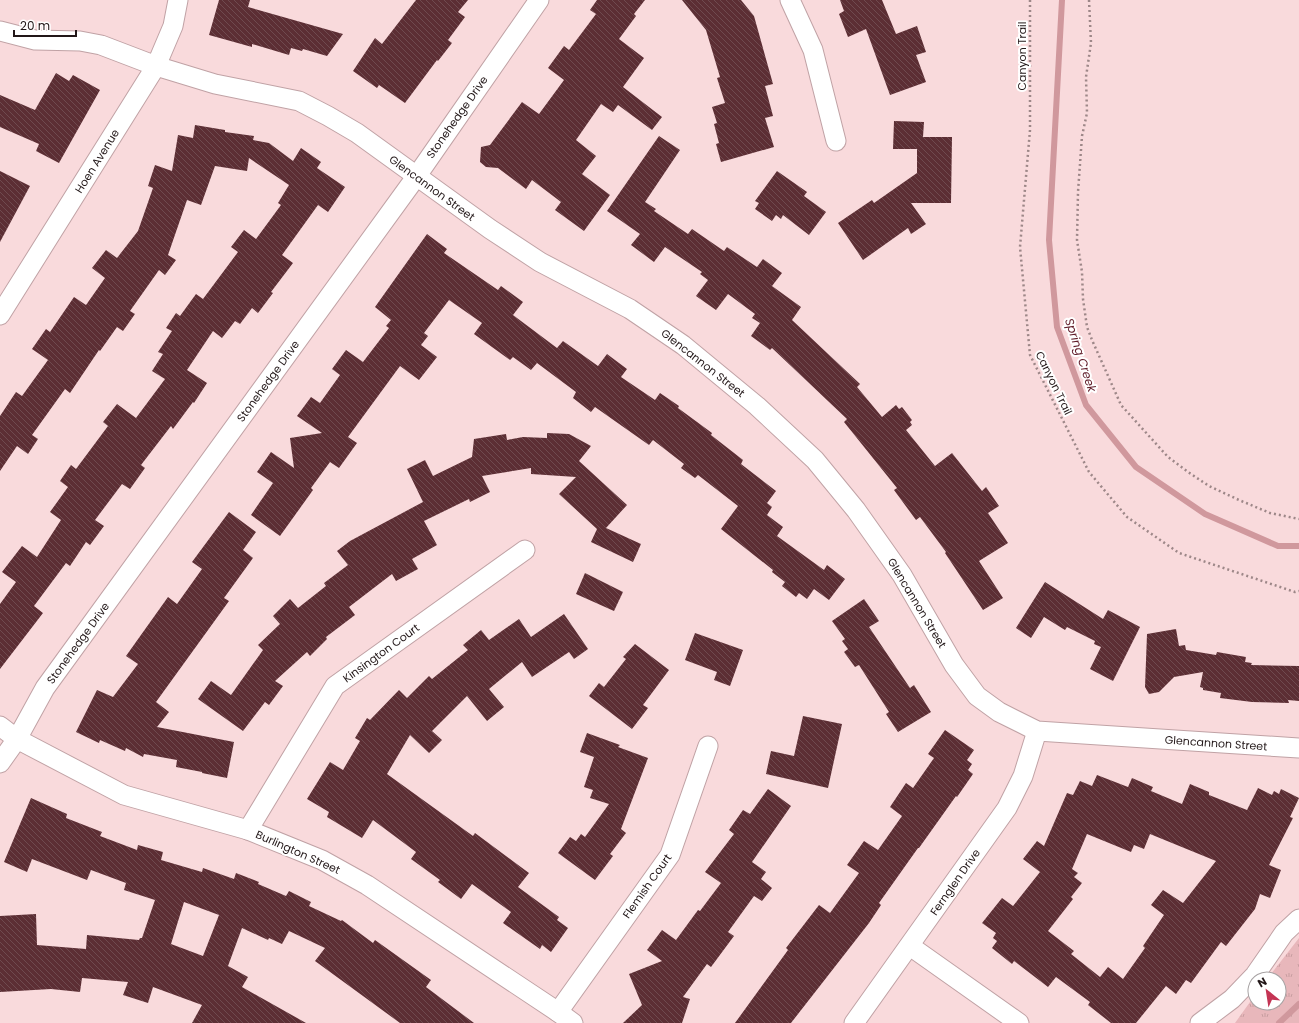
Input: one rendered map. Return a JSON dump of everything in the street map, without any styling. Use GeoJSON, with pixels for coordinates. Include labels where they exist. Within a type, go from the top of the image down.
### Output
{"type":"FeatureCollection","features":[{"type":"Feature","properties":{"kind":"street","name":"Hoen Avenue"},"geometry":{"type":"LineString","coordinates":[[2,309],[156,66],[173,26],[178,0]]}},
{"type":"Feature","properties":{"kind":"street","name":"Stonehedge Drive"},"geometry":{"type":"LineString","coordinates":[[0,763],[17,739],[45,688],[416,177],[539,0]]}},
{"type":"Feature","properties":{"kind":"street"},"geometry":{"type":"LineString","coordinates":[[790,0],[813,50],[836,141]]}},
{"type":"Feature","properties":{"kind":"street","name":"Glencannon Street"},"geometry":{"type":"LineString","coordinates":[[0,31],[35,40],[80,41],[100,45],[156,66],[215,84],[299,101],[357,133],[490,230],[540,262],[630,309],[683,345],[757,406],[815,460],[856,510],[902,575],[954,665],[977,696],[998,712],[1037,731],[1299,748]]}},
{"type":"Feature","properties":{"kind":"street","name":"Kinsington Court"},"geometry":{"type":"LineString","coordinates":[[248,830],[335,686],[524,550]]}},
{"type":"Feature","properties":{"kind":"street","name":"Burlington Street"},"geometry":{"type":"LineString","coordinates":[[0,726],[17,739],[124,795],[248,830],[322,860],[367,885],[565,1017]]}},
{"type":"Feature","properties":{"kind":"street","name":"Fernglen Drive"},"geometry":{"type":"LineString","coordinates":[[854,1023],[1007,808],[1023,776],[1037,731]]}},
{"type":"Feature","properties":{"kind":"street","name":"Flemish Court"},"geometry":{"type":"LineString","coordinates":[[565,1017],[670,855],[708,746]]}},
{"type":"Feature","properties":{"kind":"street"},"geometry":{"type":"LineString","coordinates":[[1200,1023],[1232,999],[1254,975],[1284,934],[1299,919]]}},
{"type":"Feature","properties":{"kind":"street"},"geometry":{"type":"LineString","coordinates":[[910,946],[1019,1023]]}},
{"type":"Feature","properties":{"kind":"path","name":"Canyon Trail"},"geometry":{"type":"LineString","coordinates":[[1030,0],[1030,130],[1020,248],[1030,355],[1089,472],[1127,517],[1179,553],[1295,592],[1299,591]]}},
{"type":"Feature","properties":{"kind":"path"},"geometry":{"type":"LineString","coordinates":[[1089,0],[1091,43],[1086,77],[1086,112],[1082,136],[1078,192],[1077,240],[1082,272],[1083,299],[1087,327],[1092,340],[1121,405],[1168,457],[1209,486],[1239,500],[1270,513],[1299,518]]}},
{"type":"Feature","properties":{"kind":"green space"},"geometry":{"type":"Polygon","coordinates":[[[1299,938],[1299,1023],[1235,1023],[1247,1006],[1247,1011],[1287,1011],[1287,971],[1273,971],[1299,938]]]}},
{"type":"Feature","properties":{"kind":"building"},"geometry":{"type":"Polygon","coordinates":[[[219,0],[250,0],[248,7],[343,34],[327,56],[303,49],[302,51],[291,48],[289,55],[252,44],[252,47],[209,35],[219,0]]]}},
{"type":"Feature","properties":{"kind":"building"},"geometry":{"type":"Polygon","coordinates":[[[416,0],[468,0],[458,12],[465,17],[448,40],[452,43],[438,61],[437,60],[405,103],[379,85],[377,88],[353,71],[375,38],[382,44],[416,0]]]}},
{"type":"Feature","properties":{"kind":"building"},"geometry":{"type":"Polygon","coordinates":[[[597,0],[645,0],[634,14],[636,16],[619,39],[644,58],[623,87],[662,117],[652,130],[618,105],[613,112],[601,104],[576,140],[596,156],[582,174],[610,195],[584,231],[555,210],[561,202],[532,180],[526,189],[498,168],[486,167],[480,162],[481,147],[490,145],[522,102],[539,114],[564,80],[548,68],[564,46],[569,50],[596,14],[590,10],[597,0]]]}},
{"type":"Feature","properties":{"kind":"building"},"geometry":{"type":"Polygon","coordinates":[[[682,0],[741,0],[754,16],[773,84],[765,86],[773,116],[765,118],[774,147],[721,162],[716,144],[719,143],[714,124],[717,123],[712,107],[725,103],[717,78],[720,77],[706,30],[682,0]]]}},
{"type":"Feature","properties":{"kind":"building"},"geometry":{"type":"Polygon","coordinates":[[[840,0],[882,0],[896,34],[917,26],[926,52],[916,55],[926,82],[890,95],[866,29],[848,37],[839,14],[844,11],[840,0]]]}},
{"type":"Feature","properties":{"kind":"building"},"geometry":{"type":"Polygon","coordinates":[[[56,73],[69,81],[73,75],[100,90],[59,163],[36,151],[39,144],[0,127],[0,95],[35,110],[56,73]]]}},
{"type":"Feature","properties":{"kind":"building"},"geometry":{"type":"Polygon","coordinates":[[[894,121],[924,122],[923,137],[952,137],[951,203],[911,203],[926,224],[911,234],[908,228],[863,260],[838,223],[872,200],[874,203],[917,173],[917,149],[893,149],[894,121]]]}},
{"type":"Feature","properties":{"kind":"building"},"geometry":{"type":"Polygon","coordinates":[[[195,125],[225,130],[225,132],[254,136],[253,140],[269,143],[293,161],[301,148],[321,162],[317,168],[345,187],[328,212],[318,205],[282,255],[293,263],[271,292],[273,293],[258,313],[252,308],[240,324],[235,321],[222,338],[213,331],[187,370],[207,383],[194,403],[193,402],[173,429],[171,426],[141,465],[145,468],[130,489],[122,484],[95,520],[104,526],[90,545],[86,542],[70,566],[66,563],[34,606],[43,613],[0,669],[0,604],[16,582],[2,572],[22,546],[37,557],[61,520],[50,512],[68,487],[60,481],[71,465],[76,469],[108,426],[103,422],[117,404],[136,418],[165,379],[152,371],[163,354],[158,352],[172,331],[166,328],[176,313],[180,316],[196,294],[203,299],[238,252],[231,247],[244,230],[256,239],[281,205],[278,203],[289,185],[249,158],[247,171],[215,166],[201,205],[187,200],[168,255],[176,260],[165,275],[159,270],[130,311],[135,314],[123,331],[117,327],[100,351],[99,350],[70,393],[65,389],[32,435],[38,439],[28,454],[17,446],[0,471],[0,416],[16,392],[22,396],[48,360],[32,349],[46,329],[50,332],[74,297],[86,305],[105,278],[92,268],[106,250],[117,258],[138,231],[153,188],[148,186],[155,165],[172,171],[178,135],[193,138],[195,125]]]}},
{"type":"Feature","properties":{"kind":"building"},"geometry":{"type":"Polygon","coordinates":[[[659,136],[680,150],[645,202],[656,209],[654,211],[688,234],[692,229],[724,251],[727,247],[757,267],[763,259],[782,273],[772,286],[801,307],[792,320],[860,384],[857,387],[882,417],[896,405],[899,409],[902,407],[912,420],[910,422],[912,425],[906,430],[935,466],[952,453],[982,491],[986,487],[999,506],[988,513],[1008,543],[979,561],[1003,598],[983,610],[945,553],[946,552],[920,517],[916,520],[894,490],[897,488],[844,422],[847,419],[772,348],[770,350],[751,336],[760,323],[752,318],[755,314],[728,294],[716,310],[696,296],[708,280],[700,274],[702,272],[665,247],[654,262],[631,245],[640,234],[607,211],[659,136]]]}},
{"type":"Feature","properties":{"kind":"building"},"geometry":{"type":"Polygon","coordinates":[[[0,171],[30,186],[0,242],[0,171]]]}},
{"type":"Feature","properties":{"kind":"building"},"geometry":{"type":"Polygon","coordinates":[[[777,171],[807,192],[804,196],[826,212],[809,235],[783,215],[781,219],[776,215],[772,221],[755,209],[759,203],[755,201],[777,171]]]}},
{"type":"Feature","properties":{"kind":"building"},"geometry":{"type":"Polygon","coordinates":[[[427,234],[447,249],[444,253],[498,290],[501,286],[523,302],[513,315],[557,348],[563,341],[598,366],[607,354],[627,369],[621,377],[655,400],[660,393],[679,406],[678,408],[712,433],[711,435],[743,460],[741,464],[776,491],[767,503],[772,507],[767,515],[783,527],[777,536],[824,570],[827,565],[845,579],[829,600],[814,589],[807,599],[799,593],[796,597],[782,586],[785,582],[772,572],[773,570],[721,529],[738,506],[698,475],[695,478],[681,468],[684,464],[653,440],[649,445],[595,407],[591,412],[573,398],[576,392],[537,363],[531,370],[513,357],[510,360],[474,334],[482,323],[449,300],[424,333],[428,336],[421,345],[437,357],[419,380],[400,366],[348,437],[357,443],[339,468],[330,462],[311,488],[313,490],[280,536],[251,515],[273,483],[257,472],[271,452],[294,468],[290,438],[322,433],[297,416],[311,397],[320,403],[340,375],[332,369],[346,350],[363,362],[389,328],[386,326],[391,320],[375,307],[427,234]]]}},
{"type":"Feature","properties":{"kind":"building"},"geometry":{"type":"Polygon","coordinates":[[[547,433],[569,434],[591,446],[579,461],[627,505],[606,528],[641,544],[633,562],[591,542],[597,529],[559,494],[576,477],[531,474],[531,468],[482,476],[490,492],[470,502],[469,499],[424,521],[437,545],[412,559],[418,569],[396,581],[392,574],[349,607],[355,615],[326,637],[327,639],[310,656],[307,652],[275,681],[283,686],[269,705],[265,702],[243,731],[198,699],[211,681],[231,695],[263,650],[258,645],[280,624],[273,616],[290,599],[298,608],[326,586],[324,583],[348,565],[337,551],[350,541],[423,502],[407,469],[425,460],[433,476],[472,457],[474,439],[506,434],[507,440],[523,437],[547,438],[547,433]]]}},
{"type":"Feature","properties":{"kind":"building"},"geometry":{"type":"Polygon","coordinates":[[[229,512],[256,532],[243,550],[253,558],[224,598],[229,601],[156,702],[169,712],[157,727],[234,742],[227,778],[176,767],[177,760],[144,754],[143,757],[126,748],[125,751],[100,740],[99,743],[76,732],[97,690],[113,697],[138,664],[126,656],[168,597],[177,604],[202,569],[192,562],[229,512]]]}},
{"type":"Feature","properties":{"kind":"building"},"geometry":{"type":"Polygon","coordinates":[[[585,573],[623,592],[614,611],[576,594],[585,573]]]}},
{"type":"Feature","properties":{"kind":"building"},"geometry":{"type":"Polygon","coordinates":[[[1045,582],[1103,619],[1108,610],[1140,627],[1113,681],[1090,669],[1101,647],[1094,644],[1095,641],[1067,627],[1065,630],[1044,617],[1031,638],[1016,628],[1045,582]]]}},
{"type":"Feature","properties":{"kind":"building"},"geometry":{"type":"Polygon","coordinates":[[[864,599],[879,621],[869,627],[910,688],[914,685],[931,712],[898,732],[886,714],[889,712],[859,665],[855,667],[844,652],[848,649],[842,641],[845,639],[832,621],[864,599]]]}},
{"type":"Feature","properties":{"kind":"building"},"geometry":{"type":"Polygon","coordinates":[[[564,614],[588,649],[574,659],[569,652],[532,677],[522,662],[489,689],[504,707],[487,721],[467,696],[432,731],[442,740],[429,753],[410,735],[387,774],[473,836],[475,833],[529,873],[518,887],[559,917],[557,920],[568,928],[551,952],[542,945],[540,949],[503,923],[511,912],[472,884],[461,899],[438,882],[440,880],[411,859],[416,852],[373,820],[362,838],[327,817],[329,812],[307,799],[330,762],[343,770],[360,741],[355,738],[367,718],[370,720],[399,690],[407,698],[429,676],[432,679],[468,650],[463,645],[481,630],[489,640],[519,619],[531,637],[564,614]]]}},
{"type":"Feature","properties":{"kind":"building"},"geometry":{"type":"Polygon","coordinates":[[[1176,629],[1179,646],[1185,645],[1186,650],[1216,655],[1217,652],[1246,657],[1245,662],[1252,663],[1251,665],[1299,666],[1299,701],[1288,700],[1289,703],[1252,702],[1220,698],[1221,693],[1203,690],[1203,688],[1200,687],[1203,672],[1174,677],[1159,692],[1149,694],[1145,687],[1147,634],[1176,629]]]}},
{"type":"Feature","properties":{"kind":"building"},"geometry":{"type":"Polygon","coordinates":[[[695,633],[743,650],[730,686],[714,680],[717,672],[685,660],[695,633]]]}},
{"type":"Feature","properties":{"kind":"building"},"geometry":{"type":"Polygon","coordinates":[[[635,644],[669,670],[643,705],[648,708],[632,729],[589,696],[599,683],[604,687],[626,659],[623,657],[635,644]]]}},
{"type":"Feature","properties":{"kind":"building"},"geometry":{"type":"Polygon","coordinates":[[[803,716],[842,724],[828,788],[766,774],[771,751],[794,756],[803,716]]]}},
{"type":"Feature","properties":{"kind":"building"},"geometry":{"type":"Polygon","coordinates":[[[945,730],[974,750],[967,760],[972,764],[968,770],[973,774],[879,903],[881,905],[869,923],[791,1023],[735,1023],[788,950],[786,948],[819,905],[830,913],[859,873],[847,865],[864,841],[878,850],[902,816],[890,807],[906,783],[913,788],[934,758],[928,754],[945,730]]]}},
{"type":"Feature","properties":{"kind":"building"},"geometry":{"type":"Polygon","coordinates":[[[587,733],[620,745],[618,747],[648,758],[621,829],[626,833],[610,854],[613,856],[595,880],[558,853],[570,837],[576,841],[581,834],[585,837],[609,804],[590,798],[593,790],[584,787],[594,757],[580,752],[587,733]]]}},
{"type":"Feature","properties":{"kind":"building"},"geometry":{"type":"Polygon","coordinates":[[[1097,775],[1128,787],[1132,778],[1153,787],[1151,791],[1182,804],[1190,784],[1209,792],[1209,795],[1247,810],[1258,788],[1272,795],[1274,791],[1279,794],[1281,789],[1299,798],[1290,817],[1293,818],[1269,865],[1281,870],[1270,898],[1260,894],[1255,909],[1226,946],[1221,942],[1191,983],[1186,980],[1176,994],[1166,986],[1136,1023],[1111,1023],[1088,1005],[1090,1002],[1056,977],[1048,987],[1014,961],[1012,964],[992,948],[997,941],[993,938],[996,933],[982,923],[1002,898],[1013,906],[1040,872],[1023,859],[1037,841],[1044,846],[1067,793],[1073,795],[1080,781],[1092,786],[1097,775]],[[1087,834],[1072,869],[1078,873],[1074,877],[1082,883],[1071,897],[1073,899],[1048,931],[1074,951],[1071,954],[1100,977],[1108,967],[1123,979],[1145,948],[1143,946],[1164,915],[1151,905],[1163,890],[1183,903],[1216,861],[1150,834],[1144,849],[1134,845],[1131,852],[1087,834]]]}},
{"type":"Feature","properties":{"kind":"building"},"geometry":{"type":"Polygon","coordinates":[[[768,789],[791,806],[752,862],[766,872],[761,879],[772,888],[762,901],[754,896],[728,932],[734,936],[711,967],[707,964],[683,997],[690,999],[682,1023],[623,1023],[642,1005],[629,974],[662,961],[647,950],[662,930],[676,940],[698,910],[700,911],[721,883],[705,872],[734,834],[729,830],[743,810],[750,814],[768,789]]]}},
{"type":"Feature","properties":{"kind":"building"},"geometry":{"type":"Polygon","coordinates":[[[31,798],[67,814],[66,818],[102,832],[100,836],[137,850],[138,845],[163,852],[161,860],[202,872],[203,868],[234,879],[236,873],[259,882],[258,884],[286,896],[289,891],[311,902],[309,906],[341,921],[342,920],[373,943],[375,940],[431,980],[426,987],[474,1023],[400,1023],[315,961],[325,948],[289,931],[282,944],[269,938],[268,940],[242,928],[228,966],[248,977],[242,987],[306,1023],[192,1023],[202,1005],[153,987],[148,1003],[123,995],[128,982],[82,978],[80,992],[51,989],[0,992],[0,916],[36,914],[37,945],[86,949],[87,935],[139,940],[142,938],[155,900],[124,890],[126,883],[91,870],[87,880],[32,859],[27,872],[4,862],[31,798]],[[184,902],[171,944],[203,956],[219,915],[184,902]]]}},
{"type":"Feature","properties":{"kind":"waterway","name":"Spring Creek"},"geometry":{"type":"LineString","coordinates":[[1062,0],[1049,240],[1057,327],[1086,405],[1136,467],[1205,514],[1278,546],[1299,546]]}},
{"type":"Feature","properties":{"kind":"waterway","name":"Spring Creek"},"geometry":{"type":"LineString","coordinates":[[1279,1023],[1299,1004]]}}]}
